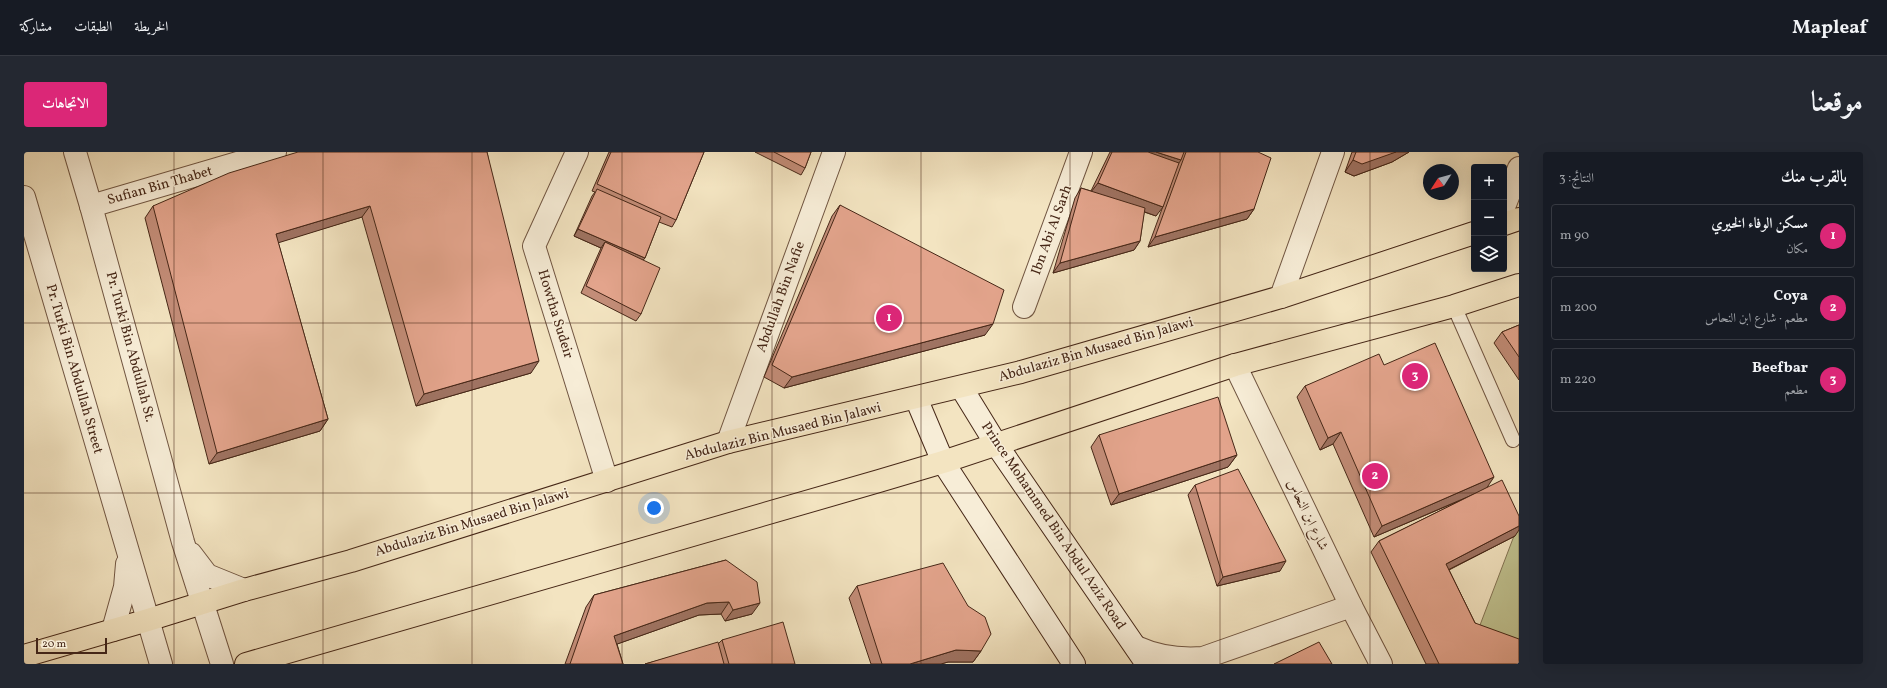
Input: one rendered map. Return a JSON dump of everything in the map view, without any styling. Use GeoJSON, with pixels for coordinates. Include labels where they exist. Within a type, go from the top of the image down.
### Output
{"type":"FeatureCollection","features":[{"type":"Feature","properties":{"kind":"main road"},"geometry":{"type":"LineString","coordinates":[[1507,223],[1519,219]]}},
{"type":"Feature","properties":{"kind":"main road","name":"Abdulaziz Bin Musaed Bin Jalawi"},"geometry":{"type":"LineString","coordinates":[[24,656],[244,590],[351,562],[728,442],[1021,372],[1280,297],[1471,234]]}},
{"type":"Feature","properties":{"kind":"main road"},"geometry":{"type":"LineString","coordinates":[[246,664],[943,462],[1235,365],[1454,306],[1519,285]]}},
{"type":"Feature","properties":{"kind":"street","name":"Pr. Turki Bin Abdullah St."},"geometry":{"type":"LineString","coordinates":[[74,152],[91,206],[183,542],[222,664]]}},
{"type":"Feature","properties":{"kind":"street","name":"Sufian Bin Thabet"},"geometry":{"type":"LineString","coordinates":[[91,206],[275,152]]}},
{"type":"Feature","properties":{"kind":"street","name":"Howtha Sudeir"},"geometry":{"type":"LineString","coordinates":[[576,152],[534,246],[607,481]]}},
{"type":"Feature","properties":{"kind":"street","name":"Abdullah Bin Nafie"},"geometry":{"type":"LineString","coordinates":[[728,442],[834,152]]}},
{"type":"Feature","properties":{"kind":"street","name":"Ibn Abi Al Sarh"},"geometry":{"type":"LineString","coordinates":[[1024,307],[1081,152]]}},
{"type":"Feature","properties":{"kind":"street"},"geometry":{"type":"LineString","coordinates":[[1280,297],[1333,152]]}},
{"type":"Feature","properties":{"kind":"street"},"geometry":{"type":"LineString","coordinates":[[1507,200],[1519,168]]}},
{"type":"Feature","properties":{"kind":"street","name":"Pr. Turki Bin Abdullah Street"},"geometry":{"type":"LineString","coordinates":[[24,197],[28,224],[161,664]]}},
{"type":"Feature","properties":{"kind":"street","name":"شارع ابن النحاس"},"geometry":{"type":"LineString","coordinates":[[1235,365],[1351,606],[1381,664]]}},
{"type":"Feature","properties":{"kind":"street","name":"Prince Mohammed Bin Abdul Aziz Road"},"geometry":{"type":"LineString","coordinates":[[961,387],[996,444],[1141,656]]}},
{"type":"Feature","properties":{"kind":"street"},"geometry":{"type":"LineString","coordinates":[[916,398],[943,462],[1074,664]]}},
{"type":"Feature","properties":{"kind":"street","name":"Pr. Turki Bin Abdullah Street"},"geometry":{"type":"LineString","coordinates":[[113,630],[125,587],[127,566],[125,541]]}},
{"type":"Feature","properties":{"kind":"street","name":"Pr. Turki Bin Abdullah St."},"geometry":{"type":"LineString","coordinates":[[183,542],[207,575],[244,590]]}},
{"type":"Feature","properties":{"kind":"street"},"geometry":{"type":"LineString","coordinates":[[1141,656],[1152,654],[1187,660],[1203,658],[1351,606]]}},
{"type":"Feature","properties":{"kind":"lane"},"geometry":{"type":"LineString","coordinates":[[1454,306],[1513,440]]}},
{"type":"Feature","properties":{"kind":"green space"},"geometry":{"type":"Polygon","coordinates":[[[1517,528],[1519,529],[1519,649],[1477,633],[1517,528]]]}},
{"type":"Feature","properties":{"kind":"building"},"geometry":{"type":"Polygon","coordinates":[[[298,152],[487,152],[539,361],[424,394],[370,206],[276,234],[328,419],[217,453],[153,206],[229,173],[298,152]]]}},
{"type":"Feature","properties":{"kind":"building"},"geometry":{"type":"Polygon","coordinates":[[[611,152],[704,152],[676,220],[597,184],[611,152]]]}},
{"type":"Feature","properties":{"kind":"building"},"geometry":{"type":"Polygon","coordinates":[[[774,152],[811,152],[805,168],[774,152]]]}},
{"type":"Feature","properties":{"kind":"building"},"geometry":{"type":"Polygon","coordinates":[[[1112,152],[1148,152],[1179,163],[1163,207],[1098,183],[1112,152]]]}},
{"type":"Feature","properties":{"kind":"building"},"geometry":{"type":"Polygon","coordinates":[[[1156,152],[1184,152],[1181,160],[1156,152]]]}},
{"type":"Feature","properties":{"kind":"building"},"geometry":{"type":"Polygon","coordinates":[[[1186,152],[1258,152],[1271,158],[1254,209],[1155,237],[1186,152]]]}},
{"type":"Feature","properties":{"kind":"building"},"geometry":{"type":"Polygon","coordinates":[[[1356,152],[1396,152],[1362,164],[1353,160],[1356,152]]]}},
{"type":"Feature","properties":{"kind":"building"},"geometry":{"type":"Polygon","coordinates":[[[1081,188],[1145,208],[1140,241],[1060,263],[1081,188]]]}},
{"type":"Feature","properties":{"kind":"building"},"geometry":{"type":"Polygon","coordinates":[[[597,189],[661,217],[645,258],[578,229],[597,189]]]}},
{"type":"Feature","properties":{"kind":"building"},"geometry":{"type":"Polygon","coordinates":[[[840,205],[1004,290],[993,324],[792,377],[772,365],[840,205]]]}},
{"type":"Feature","properties":{"kind":"building"},"geometry":{"type":"Polygon","coordinates":[[[605,242],[660,268],[641,314],[586,286],[605,242]]]}},
{"type":"Feature","properties":{"kind":"building"},"geometry":{"type":"Polygon","coordinates":[[[1519,325],[1519,357],[1502,332],[1519,325]]]}},
{"type":"Feature","properties":{"kind":"building"},"geometry":{"type":"Polygon","coordinates":[[[1435,343],[1494,477],[1382,526],[1341,432],[1328,438],[1305,386],[1379,354],[1384,365],[1435,343]]]}},
{"type":"Feature","properties":{"kind":"building"},"geometry":{"type":"Polygon","coordinates":[[[1218,397],[1237,455],[1119,494],[1099,435],[1218,397]]]}},
{"type":"Feature","properties":{"kind":"building"},"geometry":{"type":"Polygon","coordinates":[[[1238,469],[1286,561],[1223,577],[1195,485],[1238,469]]]}},
{"type":"Feature","properties":{"kind":"building"},"geometry":{"type":"Polygon","coordinates":[[[1502,480],[1519,516],[1519,526],[1446,564],[1475,623],[1519,639],[1519,664],[1439,664],[1379,541],[1502,480]]]}},
{"type":"Feature","properties":{"kind":"building"},"geometry":{"type":"Polygon","coordinates":[[[726,560],[757,582],[760,603],[733,610],[729,602],[707,603],[614,636],[623,664],[570,664],[594,595],[726,560]]]}},
{"type":"Feature","properties":{"kind":"building"},"geometry":{"type":"Polygon","coordinates":[[[943,563],[968,606],[985,617],[991,634],[981,651],[956,650],[910,664],[882,664],[857,586],[943,563]]]}},
{"type":"Feature","properties":{"kind":"building"},"geometry":{"type":"Polygon","coordinates":[[[783,622],[795,664],[729,664],[722,640],[783,622]]]}},
{"type":"Feature","properties":{"kind":"building"},"geometry":{"type":"Polygon","coordinates":[[[718,642],[724,664],[645,664],[718,642]]]}},
{"type":"Feature","properties":{"kind":"building"},"geometry":{"type":"Polygon","coordinates":[[[1319,642],[1332,664],[1274,664],[1319,642]]]}},
{"type":"Feature","properties":{"kind":"place","name":"مسكن الوفاء الخيري"},"geometry":{"type":"Point","coordinates":[889,318]}},
{"type":"Feature","properties":{"kind":"place","name":"Beefbar"},"geometry":{"type":"Point","coordinates":[1415,376]}},
{"type":"Feature","properties":{"kind":"place","name":"Coya"},"geometry":{"type":"Point","coordinates":[1375,476]}}]}
